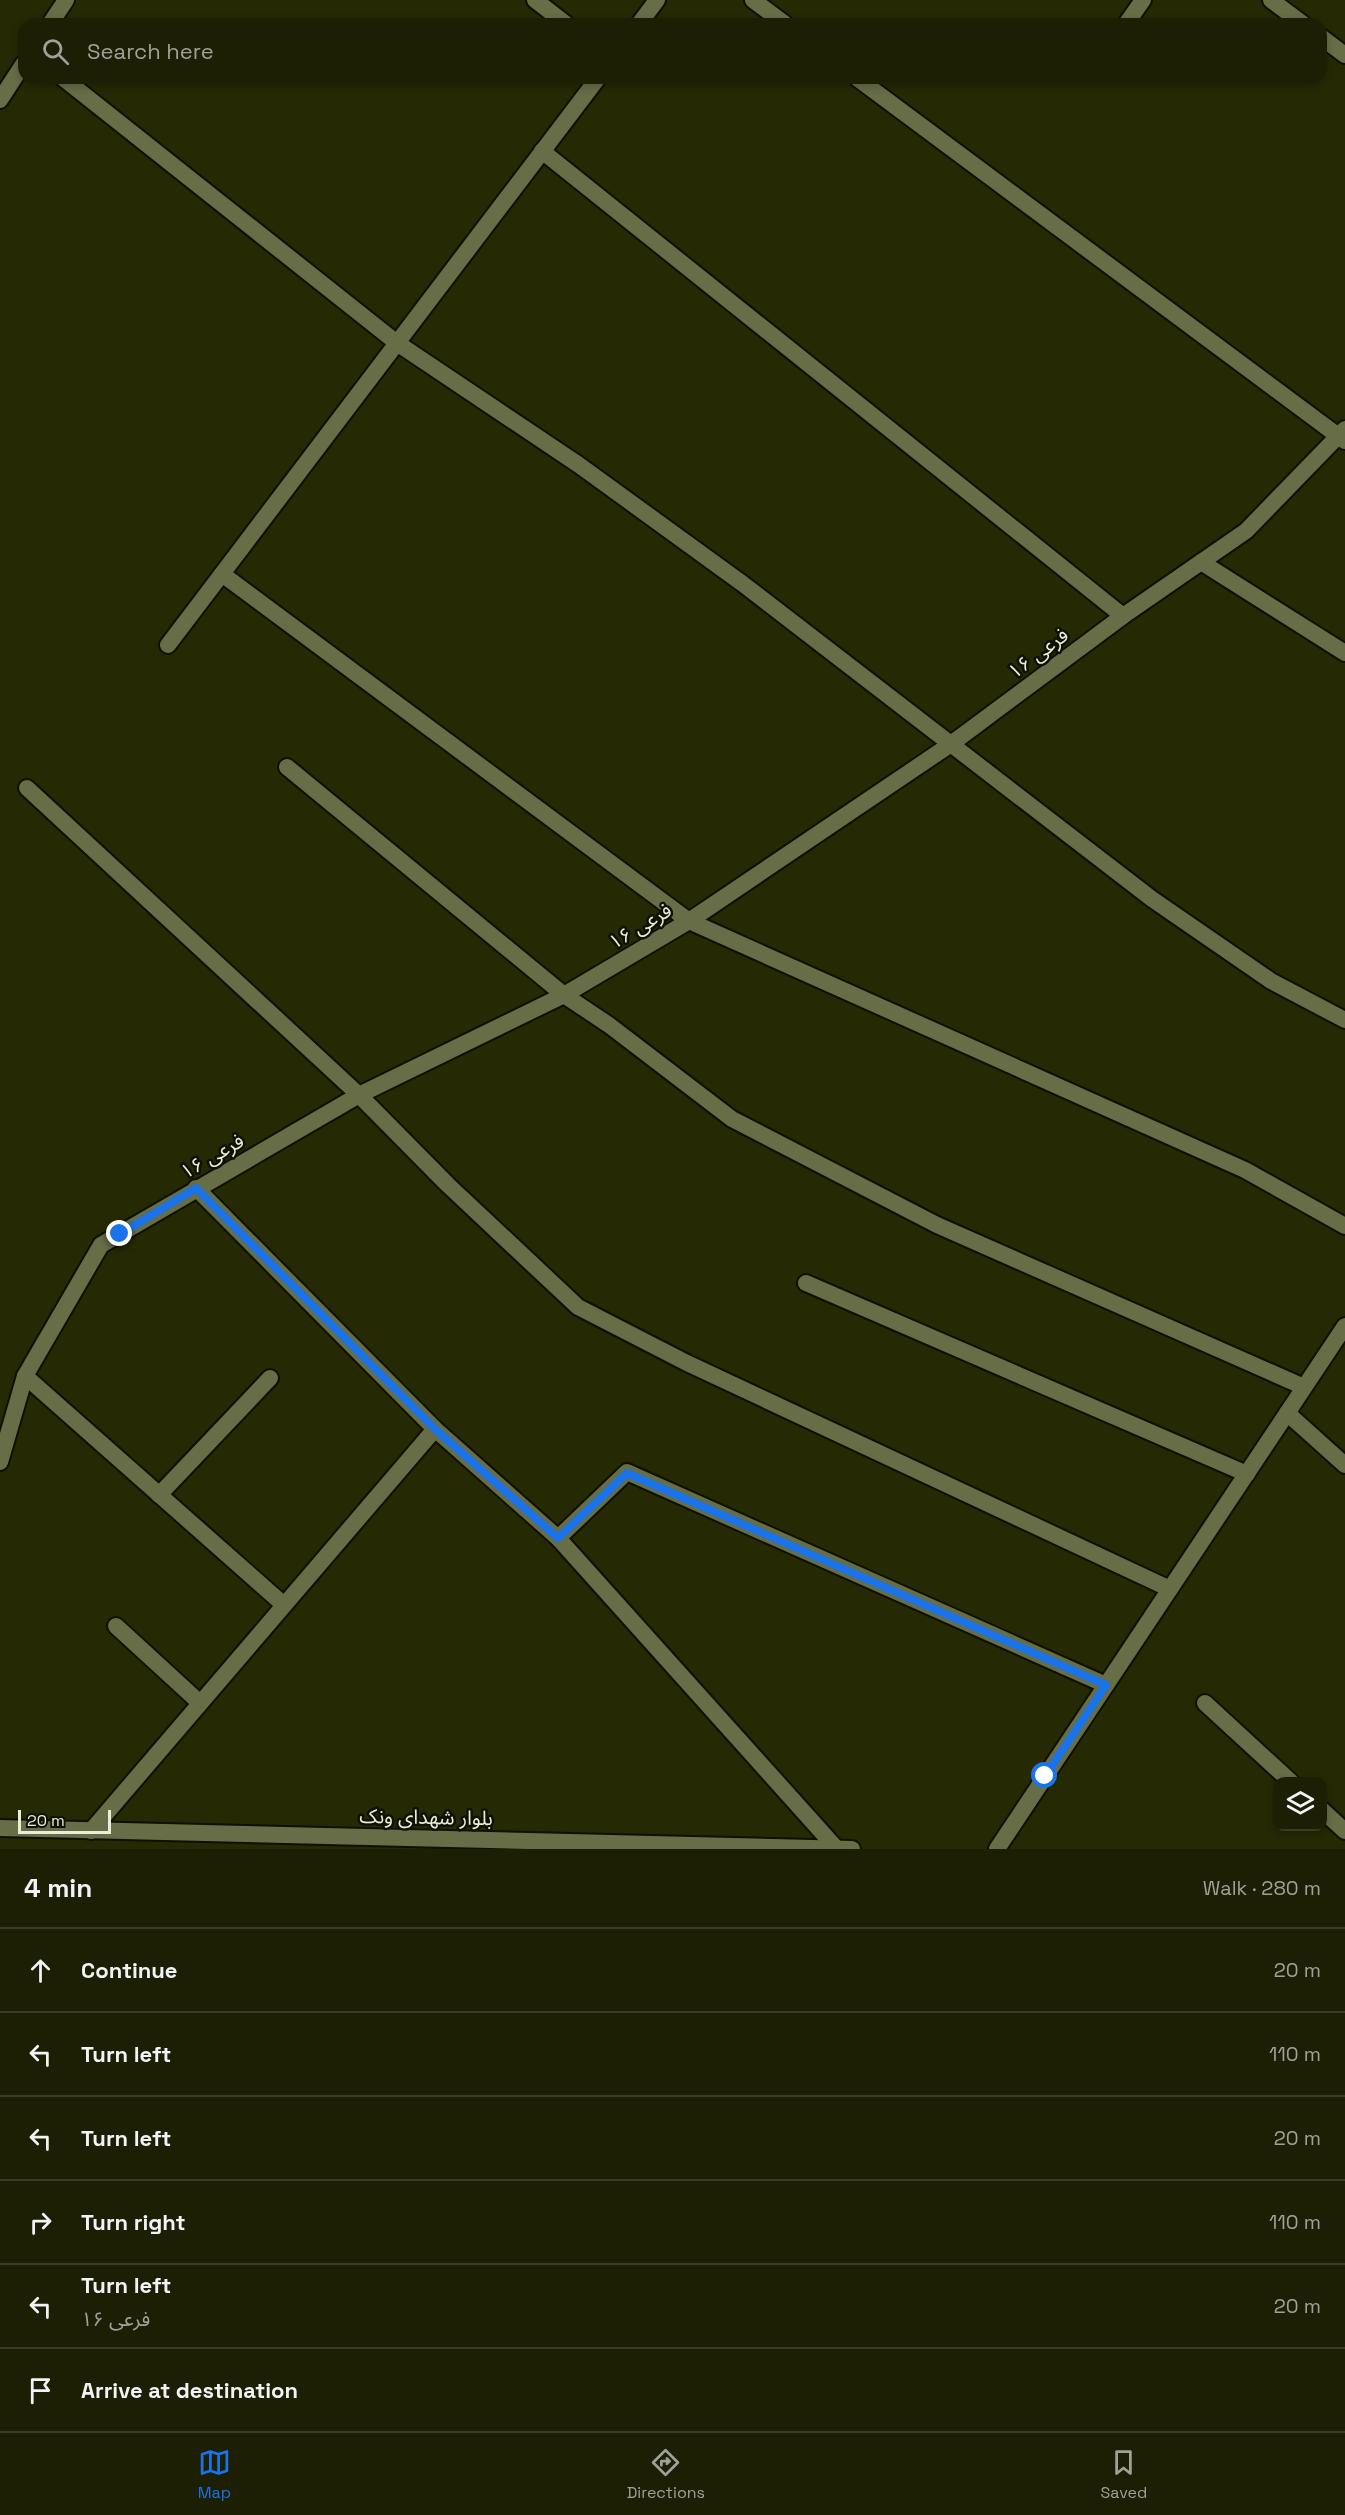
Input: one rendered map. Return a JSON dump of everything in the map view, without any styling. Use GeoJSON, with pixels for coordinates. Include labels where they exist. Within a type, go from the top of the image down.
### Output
{"type":"FeatureCollection","features":[{"type":"Feature","properties":{"kind":"street"},"geometry":{"type":"LineString","coordinates":[[54,18],[66,0]]}},
{"type":"Feature","properties":{"kind":"street"},"geometry":{"type":"LineString","coordinates":[[535,0],[558,18]]}},
{"type":"Feature","properties":{"kind":"street"},"geometry":{"type":"LineString","coordinates":[[644,18],[657,0]]}},
{"type":"Feature","properties":{"kind":"street"},"geometry":{"type":"LineString","coordinates":[[753,0],[777,18]]}},
{"type":"Feature","properties":{"kind":"street"},"geometry":{"type":"LineString","coordinates":[[1130,18],[1143,0]]}},
{"type":"Feature","properties":{"kind":"street"},"geometry":{"type":"LineString","coordinates":[[1271,0],[1295,18]]}},
{"type":"Feature","properties":{"kind":"street"},"geometry":{"type":"LineString","coordinates":[[1327,42],[1345,55]]}},
{"type":"Feature","properties":{"kind":"street"},"geometry":{"type":"LineString","coordinates":[[0,100],[18,72]]}},
{"type":"Feature","properties":{"kind":"street"},"geometry":{"type":"LineString","coordinates":[[71,84],[397,343],[579,465],[724,570],[1152,899],[1271,981],[1345,1020]]}},
{"type":"Feature","properties":{"kind":"street"},"geometry":{"type":"LineString","coordinates":[[168,645],[593,84]]}},
{"type":"Feature","properties":{"kind":"street"},"geometry":{"type":"LineString","coordinates":[[865,84],[1343,435]]}},
{"type":"Feature","properties":{"kind":"street"},"geometry":{"type":"LineString","coordinates":[[542,152],[1123,616]]}},
{"type":"Feature","properties":{"kind":"street","name":"فرعی ۱۶"},"geometry":{"type":"LineString","coordinates":[[0,1462],[25,1376],[101,1245],[359,1095],[564,995],[689,921],[951,744],[1123,616],[1246,531],[1343,435]]}},
{"type":"Feature","properties":{"kind":"street"},"geometry":{"type":"LineString","coordinates":[[1201,562],[1345,653]]}},
{"type":"Feature","properties":{"kind":"street"},"geometry":{"type":"LineString","coordinates":[[222,574],[689,921],[1245,1170],[1345,1226]]}},
{"type":"Feature","properties":{"kind":"street"},"geometry":{"type":"LineString","coordinates":[[287,767],[564,995],[609,1025],[732,1119],[938,1225],[1304,1387]]}},
{"type":"Feature","properties":{"kind":"street"},"geometry":{"type":"LineString","coordinates":[[27,788],[359,1095],[448,1185],[578,1307],[687,1363],[1170,1589]]}},
{"type":"Feature","properties":{"kind":"street"},"geometry":{"type":"LineString","coordinates":[[196,1188],[435,1429],[558,1538],[837,1849]]}},
{"type":"Feature","properties":{"kind":"street"},"geometry":{"type":"LineString","coordinates":[[806,1283],[1246,1473]]}},
{"type":"Feature","properties":{"kind":"street"},"geometry":{"type":"LineString","coordinates":[[996,1849],[1345,1326]]}},
{"type":"Feature","properties":{"kind":"street"},"geometry":{"type":"LineString","coordinates":[[25,1376],[284,1605]]}},
{"type":"Feature","properties":{"kind":"street"},"geometry":{"type":"LineString","coordinates":[[159,1495],[270,1378]]}},
{"type":"Feature","properties":{"kind":"street"},"geometry":{"type":"LineString","coordinates":[[1287,1413],[1345,1465]]}},
{"type":"Feature","properties":{"kind":"street"},"geometry":{"type":"LineString","coordinates":[[91,1831],[435,1429]]}},
{"type":"Feature","properties":{"kind":"street"},"geometry":{"type":"LineString","coordinates":[[558,1538],[627,1473],[1106,1685]]}},
{"type":"Feature","properties":{"kind":"street"},"geometry":{"type":"LineString","coordinates":[[116,1626],[200,1703]]}},
{"type":"Feature","properties":{"kind":"street"},"geometry":{"type":"LineString","coordinates":[[1205,1703],[1286,1777]]}},
{"type":"Feature","properties":{"kind":"street"},"geometry":{"type":"LineString","coordinates":[[1327,1814],[1345,1831]]}},
{"type":"Feature","properties":{"kind":"street","name":"بلوار شهدای ونک"},"geometry":{"type":"LineString","coordinates":[[0,1828],[415,1843],[852,1849]]}},
{"type":"Feature","properties":{"kind":"route"},"geometry":{"type":"LineString","coordinates":[[120,1234],[196,1188],[435,1429],[558,1538],[627,1473],[1106,1685],[1045,1776]]}}]}
